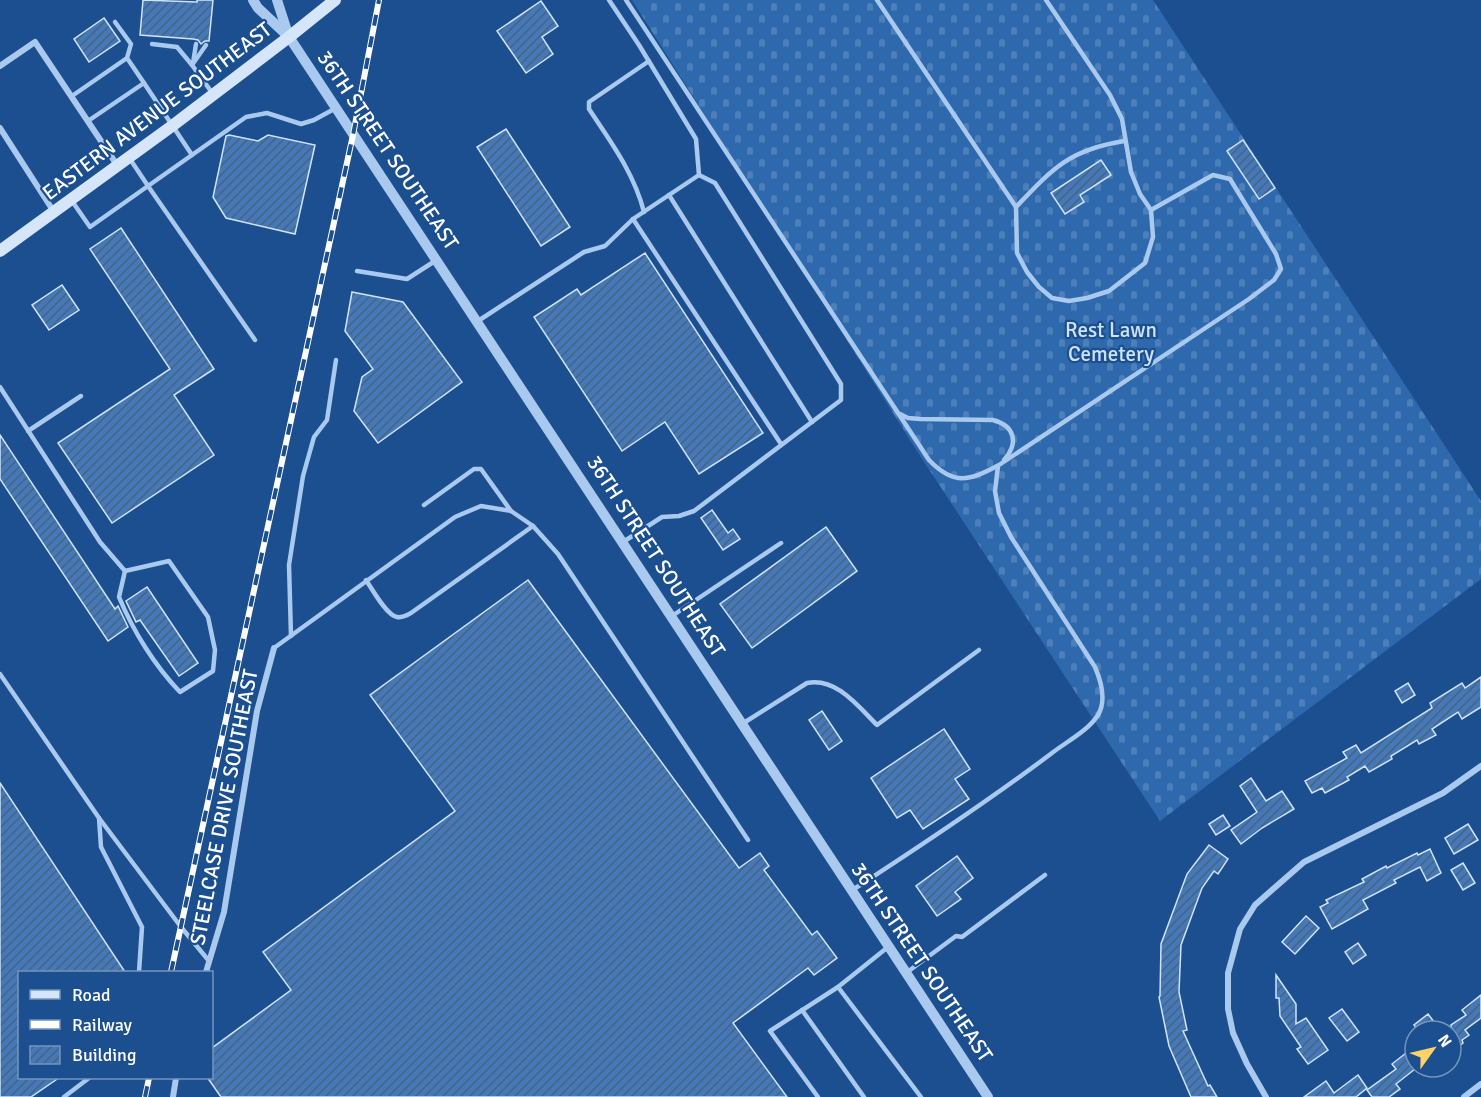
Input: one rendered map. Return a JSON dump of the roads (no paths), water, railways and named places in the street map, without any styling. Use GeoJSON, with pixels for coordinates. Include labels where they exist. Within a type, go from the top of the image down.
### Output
{"type":"FeatureCollection","features":[{"type":"Feature","properties":{"kind":"main road","name":"EASTERN AVENUE SOUTHEAST"},"geometry":{"type":"LineString","coordinates":[[0,251],[172,126],[335,0]]}},
{"type":"Feature","properties":{"kind":"street","name":"36TH STREET SOUTHEAST"},"geometry":{"type":"LineString","coordinates":[[253,0],[258,8],[289,37],[988,1097]]}},
{"type":"Feature","properties":{"kind":"street","name":"36TH STREET SOUTHEAST"},"geometry":{"type":"LineString","coordinates":[[277,0],[289,37]]}},
{"type":"Feature","properties":{"kind":"street"},"geometry":{"type":"LineString","coordinates":[[0,66],[35,42],[117,165]]}},
{"type":"Feature","properties":{"kind":"street"},"geometry":{"type":"LineString","coordinates":[[0,128],[54,212]]}},
{"type":"Feature","properties":{"kind":"street","name":"STEELCASE DRIVE SOUTHEAST"},"geometry":{"type":"LineString","coordinates":[[206,971],[224,912],[257,711],[274,648]]}},
{"type":"Feature","properties":{"kind":"street"},"geometry":{"type":"LineString","coordinates":[[1266,1097],[1246,1064],[1233,1033],[1228,1009],[1228,973],[1240,929],[1255,905],[1304,862],[1443,793],[1481,766]]}},
{"type":"Feature","properties":{"kind":"street"},"geometry":{"type":"LineString","coordinates":[[173,1097],[176,1079]]}},
{"type":"Feature","properties":{"kind":"street"},"geometry":{"type":"LineString","coordinates":[[1464,1097],[1481,1084]]}},
{"type":"Feature","properties":{"kind":"lane"},"geometry":{"type":"LineString","coordinates":[[609,0],[696,140],[699,176]]}},
{"type":"Feature","properties":{"kind":"lane"},"geometry":{"type":"LineString","coordinates":[[626,0],[929,460],[940,472],[961,479],[975,478],[999,465],[1248,299],[1274,280],[1281,269],[1275,254],[1230,179],[1213,175],[1151,210]]}},
{"type":"Feature","properties":{"kind":"lane"},"geometry":{"type":"LineString","coordinates":[[877,0],[1016,207],[1017,254],[1026,272],[1052,298],[1069,301],[1109,291],[1145,263],[1153,237],[1151,210],[1140,194],[1131,172],[1124,141],[1122,118],[1110,95],[1047,0]]}},
{"type":"Feature","properties":{"kind":"lane"},"geometry":{"type":"LineString","coordinates":[[72,96],[127,58],[131,44],[116,22]]}},
{"type":"Feature","properties":{"kind":"lane"},"geometry":{"type":"LineString","coordinates":[[152,44],[177,47],[213,94]]}},
{"type":"Feature","properties":{"kind":"lane"},"geometry":{"type":"LineString","coordinates":[[192,65],[196,44]]}},
{"type":"Feature","properties":{"kind":"lane"},"geometry":{"type":"LineString","coordinates":[[192,65],[206,45]]}},
{"type":"Feature","properties":{"kind":"lane"},"geometry":{"type":"LineString","coordinates":[[127,58],[192,155]]}},
{"type":"Feature","properties":{"kind":"lane"},"geometry":{"type":"LineString","coordinates":[[644,212],[640,195],[630,173],[589,109],[589,102],[649,61]]}},
{"type":"Feature","properties":{"kind":"lane"},"geometry":{"type":"LineString","coordinates":[[88,121],[144,83]]}},
{"type":"Feature","properties":{"kind":"lane"},"geometry":{"type":"LineString","coordinates":[[71,199],[90,227],[246,117],[267,113],[301,124],[336,108]]}},
{"type":"Feature","properties":{"kind":"lane"},"geometry":{"type":"LineString","coordinates":[[1016,207],[1059,165],[1082,151],[1124,141]]}},
{"type":"Feature","properties":{"kind":"lane"},"geometry":{"type":"LineString","coordinates":[[128,157],[255,340]]}},
{"type":"Feature","properties":{"kind":"lane"},"geometry":{"type":"LineString","coordinates":[[478,321],[584,252],[605,246],[633,219],[699,176]]}},
{"type":"Feature","properties":{"kind":"lane"},"geometry":{"type":"LineString","coordinates":[[623,542],[662,517],[679,516],[694,511],[841,400],[841,384],[714,183],[699,176]]}},
{"type":"Feature","properties":{"kind":"lane"},"geometry":{"type":"LineString","coordinates":[[669,195],[812,422]]}},
{"type":"Feature","properties":{"kind":"lane"},"geometry":{"type":"LineString","coordinates":[[633,219],[781,444]]}},
{"type":"Feature","properties":{"kind":"lane"},"geometry":{"type":"LineString","coordinates":[[357,271],[407,279],[438,260]]}},
{"type":"Feature","properties":{"kind":"lane"},"geometry":{"type":"LineString","coordinates":[[291,636],[289,565],[303,476],[314,437],[327,420],[336,360]]}},
{"type":"Feature","properties":{"kind":"lane"},"geometry":{"type":"LineString","coordinates":[[0,387],[100,542],[125,571]]}},
{"type":"Feature","properties":{"kind":"lane"},"geometry":{"type":"LineString","coordinates":[[28,431],[81,396]]}},
{"type":"Feature","properties":{"kind":"lane"},"geometry":{"type":"LineString","coordinates":[[851,891],[1030,770],[1090,724],[1099,714],[1102,701],[1101,683],[1095,667],[1011,537],[999,513],[995,491],[999,465],[1011,452],[1012,434],[1002,422],[993,420],[920,419],[908,418],[898,413]]}},
{"type":"Feature","properties":{"kind":"lane"},"geometry":{"type":"LineString","coordinates":[[424,505],[474,469],[481,469],[511,511],[533,526],[558,554],[748,840]]}},
{"type":"Feature","properties":{"kind":"lane"},"geometry":{"type":"LineString","coordinates":[[274,648],[455,517],[481,506],[511,511]]}},
{"type":"Feature","properties":{"kind":"lane"},"geometry":{"type":"LineString","coordinates":[[366,580],[388,613],[402,617],[411,613],[533,526]]}},
{"type":"Feature","properties":{"kind":"lane"},"geometry":{"type":"LineString","coordinates":[[672,616],[781,543]]}},
{"type":"Feature","properties":{"kind":"lane"},"geometry":{"type":"LineString","coordinates":[[168,561],[208,617],[215,650],[213,671],[180,692],[168,679],[137,632],[119,597],[125,571],[168,561]]}},
{"type":"Feature","properties":{"kind":"lane"},"geometry":{"type":"LineString","coordinates":[[742,724],[807,683],[818,681],[845,693],[877,725],[979,650]]}},
{"type":"Feature","properties":{"kind":"lane"},"geometry":{"type":"LineString","coordinates":[[0,674],[99,818],[209,961]]}},
{"type":"Feature","properties":{"kind":"lane"},"geometry":{"type":"LineString","coordinates":[[99,818],[100,847],[142,927],[139,971]]}},
{"type":"Feature","properties":{"kind":"lane"},"geometry":{"type":"LineString","coordinates":[[906,973],[956,936],[962,937],[1045,874]]}},
{"type":"Feature","properties":{"kind":"lane"},"geometry":{"type":"LineString","coordinates":[[818,1097],[770,1031],[838,987],[888,947]]}},
{"type":"Feature","properties":{"kind":"lane"},"geometry":{"type":"LineString","coordinates":[[838,987],[921,1097]]}},
{"type":"Feature","properties":{"kind":"lane"},"geometry":{"type":"LineString","coordinates":[[802,1010],[864,1097]]}},
{"type":"Feature","properties":{"kind":"lane"},"geometry":{"type":"LineString","coordinates":[[64,1097],[86,1079]]}},
{"type":"Feature","properties":{"kind":"railway"},"geometry":{"type":"LineString","coordinates":[[171,971],[353,135],[379,0]]}},
{"type":"Feature","properties":{"kind":"railway"},"geometry":{"type":"LineString","coordinates":[[145,1097],[149,1079]]}},
{"type":"Feature","properties":{"kind":"park label","name":"Rest Lawn Cemetery"},"geometry":{"type":"Point","coordinates":[1111,342]}}]}
